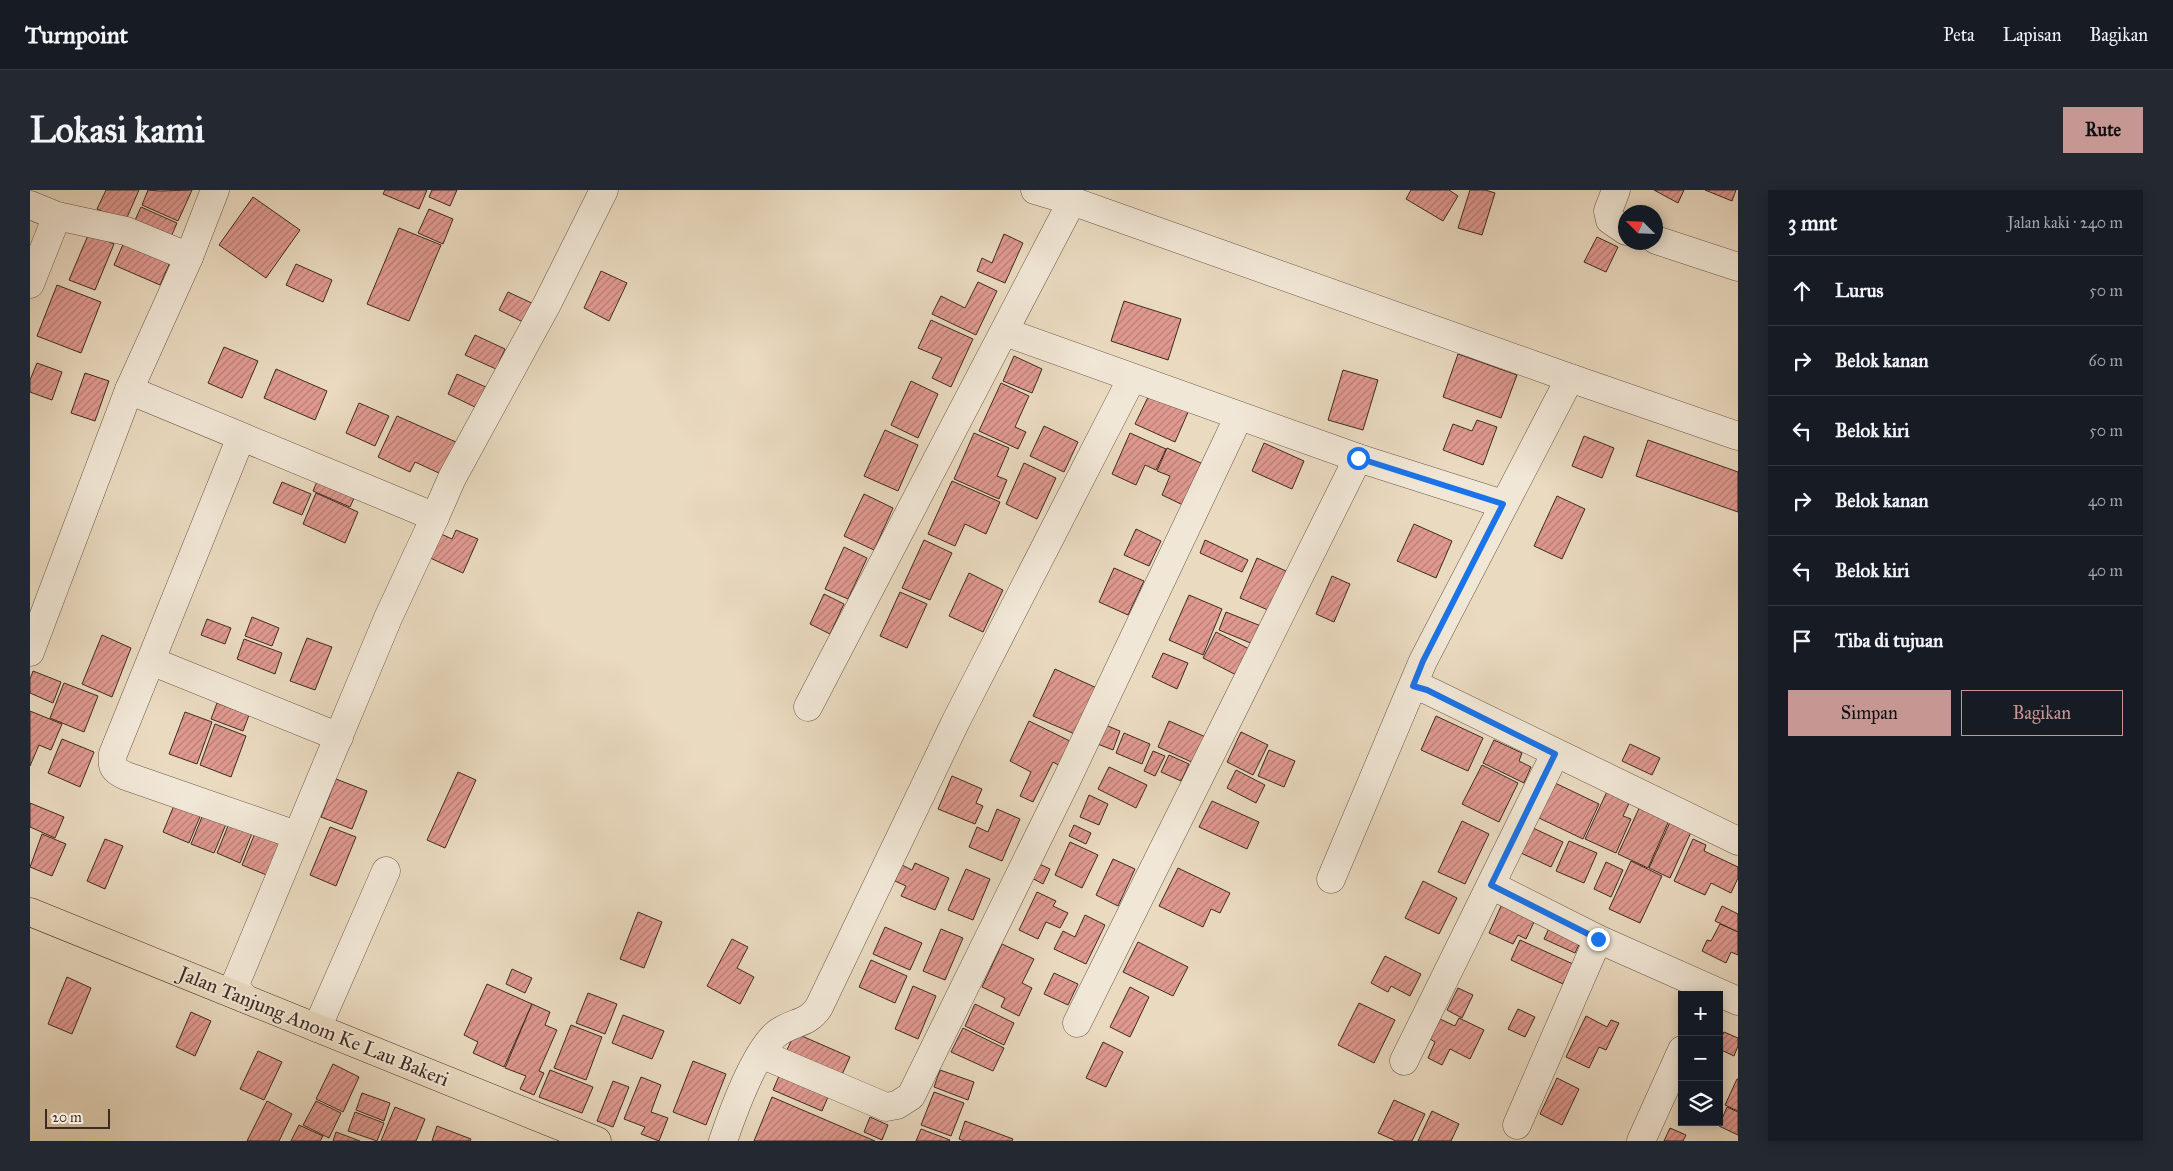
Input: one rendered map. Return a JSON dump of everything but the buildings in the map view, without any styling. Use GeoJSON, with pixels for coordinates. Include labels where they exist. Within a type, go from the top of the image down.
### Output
{"type":"FeatureCollection","features":[{"type":"Feature","properties":{"kind":"main road","name":"Jalan Tanjung Anom Ke Lau Bakeri"},"geometry":{"type":"LineString","coordinates":[[30,912],[241,984],[318,1028],[597,1141]]}},
{"type":"Feature","properties":{"kind":"street"},"geometry":{"type":"LineString","coordinates":[[30,652],[129,390],[189,257],[215,190]]}},
{"type":"Feature","properties":{"kind":"street"},"geometry":{"type":"LineString","coordinates":[[241,984],[296,835],[339,738],[388,618],[452,478],[547,304],[604,190]]}},
{"type":"Feature","properties":{"kind":"street"},"geometry":{"type":"LineString","coordinates":[[1035,190],[1072,201],[1738,436]]}},
{"type":"Feature","properties":{"kind":"street"},"geometry":{"type":"LineString","coordinates":[[1616,190],[1608,211],[1610,220],[1618,225]]}},
{"type":"Feature","properties":{"kind":"street"},"geometry":{"type":"LineString","coordinates":[[808,707],[1072,201]]}},
{"type":"Feature","properties":{"kind":"street"},"geometry":{"type":"LineString","coordinates":[[30,205],[57,216],[126,231],[189,257]]}},
{"type":"Feature","properties":{"kind":"street"},"geometry":{"type":"LineString","coordinates":[[30,284],[57,216]]}},
{"type":"Feature","properties":{"kind":"street"},"geometry":{"type":"LineString","coordinates":[[1663,242],[1738,266]]}},
{"type":"Feature","properties":{"kind":"street"},"geometry":{"type":"LineString","coordinates":[[1005,332],[1358,458],[1503,504]]}},
{"type":"Feature","properties":{"kind":"street"},"geometry":{"type":"LineString","coordinates":[[723,1141],[760,1054],[770,1040],[783,1028],[807,1020],[819,1007],[956,721],[1132,378]]}},
{"type":"Feature","properties":{"kind":"street"},"geometry":{"type":"LineString","coordinates":[[1331,879],[1423,661],[1570,378]]}},
{"type":"Feature","properties":{"kind":"street"},"geometry":{"type":"LineString","coordinates":[[129,390],[435,517]]}},
{"type":"Feature","properties":{"kind":"street"},"geometry":{"type":"LineString","coordinates":[[760,1054],[886,1107],[897,1105],[910,1096],[1067,778],[1239,416]]}},
{"type":"Feature","properties":{"kind":"street"},"geometry":{"type":"LineString","coordinates":[[241,437],[113,754],[111,764],[115,771],[296,835]]}},
{"type":"Feature","properties":{"kind":"street"},"geometry":{"type":"LineString","coordinates":[[1077,1023],[1358,458]]}},
{"type":"Feature","properties":{"kind":"street"},"geometry":{"type":"LineString","coordinates":[[151,662],[339,738]]}},
{"type":"Feature","properties":{"kind":"street"},"geometry":{"type":"LineString","coordinates":[[1413,686],[1427,690],[1555,754],[1738,841]]}},
{"type":"Feature","properties":{"kind":"street"},"geometry":{"type":"LineString","coordinates":[[1404,1061],[1555,754]]}},
{"type":"Feature","properties":{"kind":"street"},"geometry":{"type":"LineString","coordinates":[[318,1028],[386,871]]}},
{"type":"Feature","properties":{"kind":"street"},"geometry":{"type":"LineString","coordinates":[[1491,885],[1598,939],[1708,991]]}},
{"type":"Feature","properties":{"kind":"street"},"geometry":{"type":"LineString","coordinates":[[1517,1125],[1598,939]]}},
{"type":"Feature","properties":{"kind":"street"},"geometry":{"type":"LineString","coordinates":[[1723,996],[1738,1001]]}},
{"type":"Feature","properties":{"kind":"street"},"geometry":{"type":"LineString","coordinates":[[1640,1141],[1678,1059]]}},
{"type":"Feature","properties":{"kind":"route"},"geometry":{"type":"LineString","coordinates":[[1358,458],[1503,504],[1423,661],[1413,686],[1427,690],[1555,754],[1491,885],[1598,939]]}}]}
